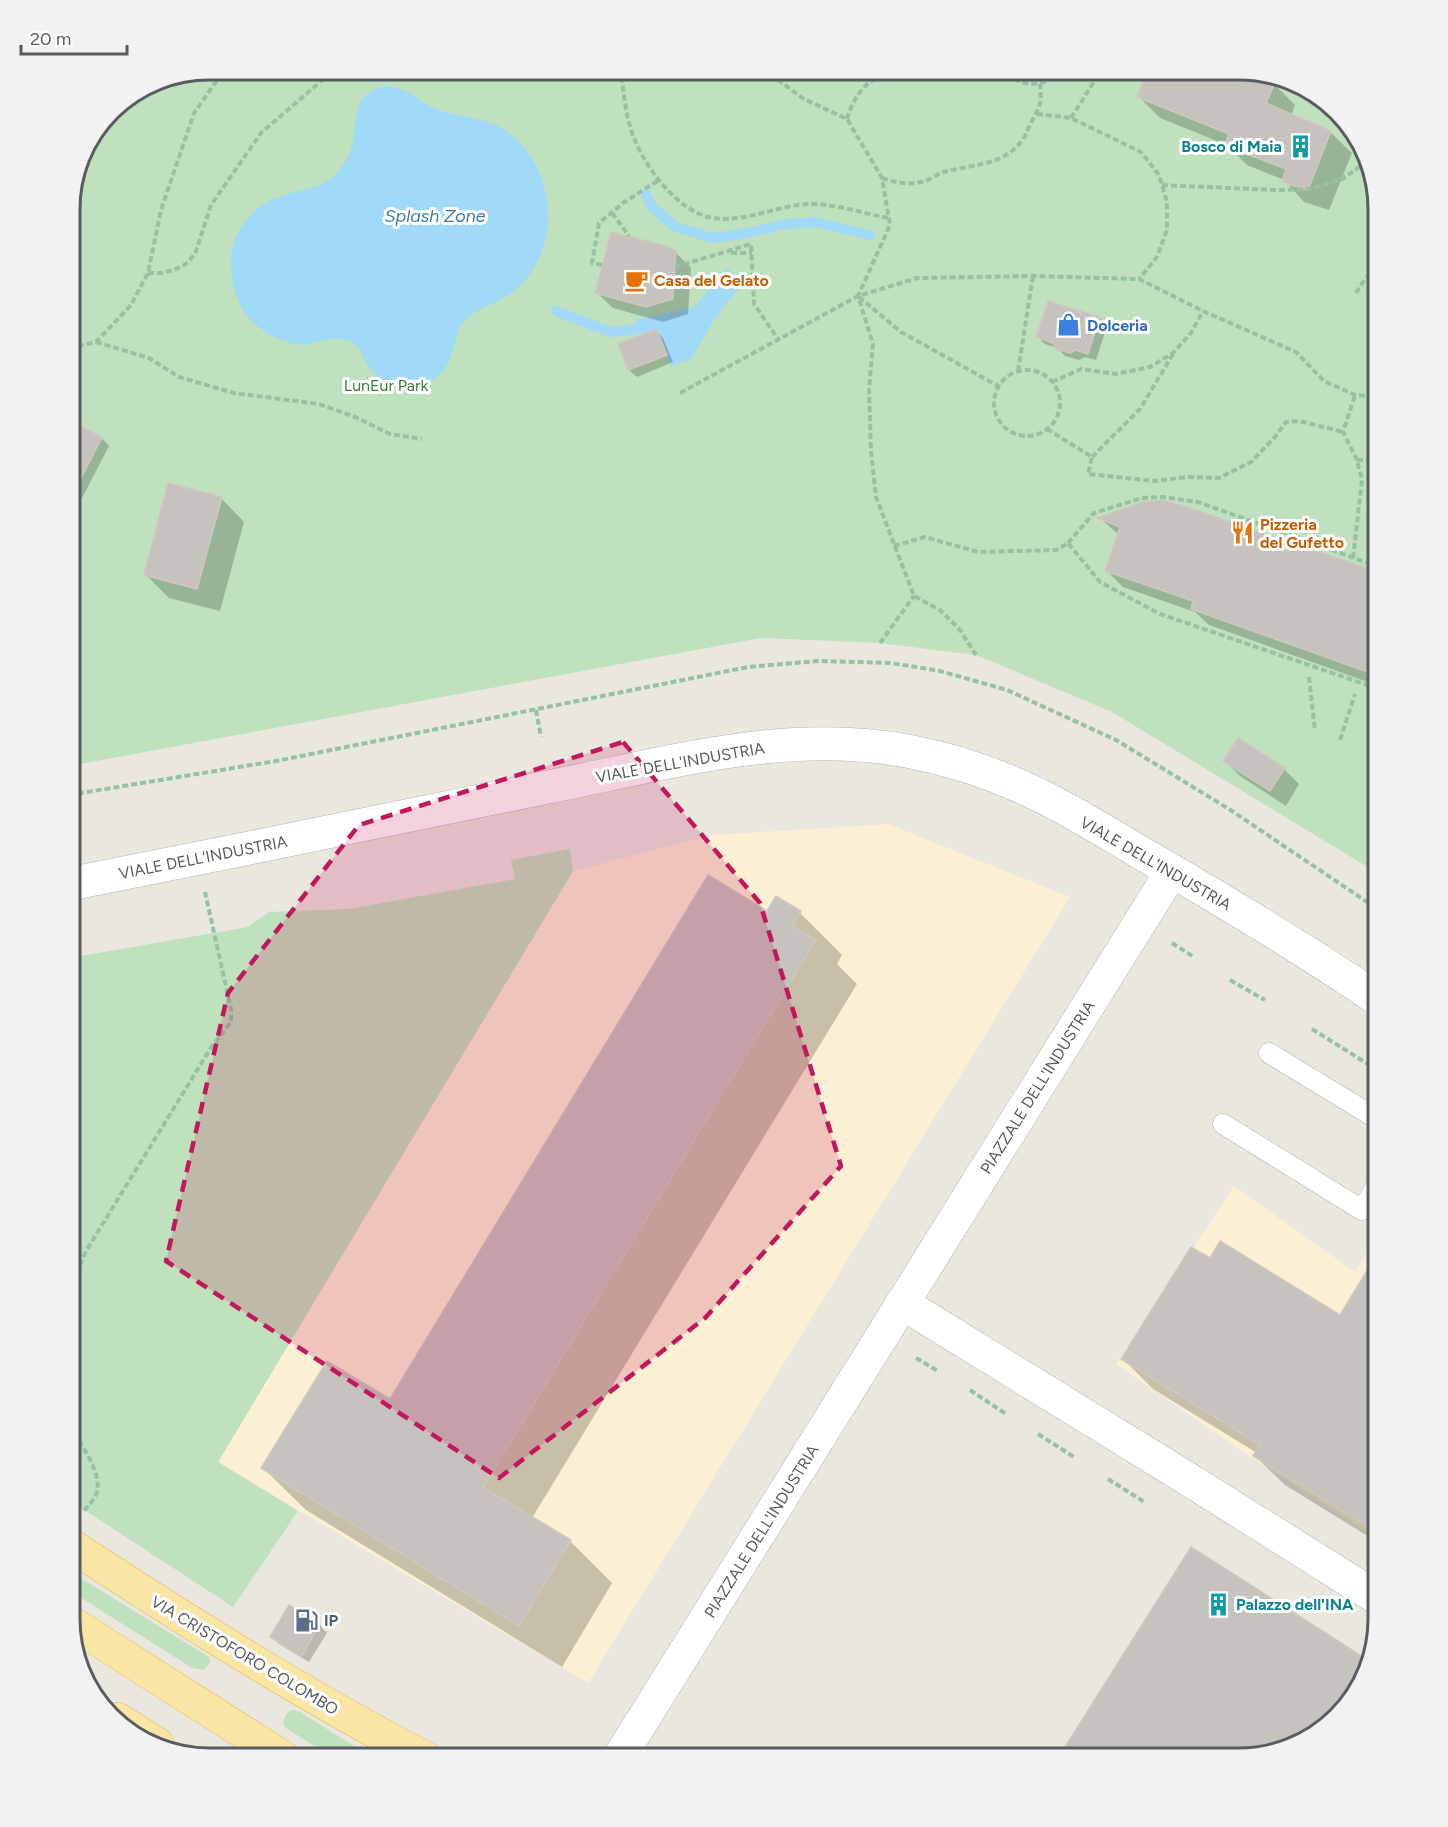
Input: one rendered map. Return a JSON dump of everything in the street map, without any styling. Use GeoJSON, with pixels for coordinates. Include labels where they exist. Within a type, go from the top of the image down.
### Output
{"type":"FeatureCollection","features":[{"type":"Feature","properties":{"kind":"main road","name":"VIA CRISTOFORO COLOMBO"},"geometry":{"type":"LineString","coordinates":[[80,1535],[266,1669],[406,1748]]}},
{"type":"Feature","properties":{"kind":"main road"},"geometry":{"type":"LineString","coordinates":[[81,1629],[268,1748]]}},
{"type":"Feature","properties":{"kind":"street","name":"VIALE DELL'INDUSTRIA"},"geometry":{"type":"LineString","coordinates":[[80,882],[741,748],[797,743],[857,745],[906,751],[993,775],[1039,795],[1172,871],[1369,993]]}},
{"type":"Feature","properties":{"kind":"street","name":"PIAZZALE DELL'INDUSTRIA"},"geometry":{"type":"LineString","coordinates":[[625,1748],[1172,871]]}},
{"type":"Feature","properties":{"kind":"street"},"geometry":{"type":"LineString","coordinates":[[902,1303],[1369,1593]]}},
{"type":"Feature","properties":{"kind":"lane"},"geometry":{"type":"LineString","coordinates":[[1269,1053],[1369,1114]]}},
{"type":"Feature","properties":{"kind":"lane"},"geometry":{"type":"LineString","coordinates":[[1223,1124],[1362,1210],[1369,1198]]}},
{"type":"Feature","properties":{"kind":"path"},"geometry":{"type":"LineString","coordinates":[[96,342],[131,305],[148,273],[161,210],[194,113],[217,80]]}},
{"type":"Feature","properties":{"kind":"path"},"geometry":{"type":"LineString","coordinates":[[148,273],[174,270],[186,264],[195,254],[212,205],[261,133],[322,80]]}},
{"type":"Feature","properties":{"kind":"path"},"geometry":{"type":"LineString","coordinates":[[622,80],[630,127],[647,163],[657,181],[681,204],[711,218],[743,217],[807,204],[888,218]]}},
{"type":"Feature","properties":{"kind":"path"},"geometry":{"type":"LineString","coordinates":[[778,80],[804,99],[847,118],[882,178],[890,225],[858,296],[873,344],[869,389],[871,451],[876,497],[914,596],[940,610],[960,630],[976,655]]}},
{"type":"Feature","properties":{"kind":"path"},"geometry":{"type":"LineString","coordinates":[[847,118],[860,90],[873,80]]}},
{"type":"Feature","properties":{"kind":"path"},"geometry":{"type":"LineString","coordinates":[[1016,80],[1023,83],[1040,84],[1052,80]]}},
{"type":"Feature","properties":{"kind":"path"},"geometry":{"type":"LineString","coordinates":[[1071,118],[1095,80]]}},
{"type":"Feature","properties":{"kind":"path"},"geometry":{"type":"LineString","coordinates":[[882,178],[897,183],[912,183],[927,180],[941,172],[994,162],[1011,153],[1024,138],[1037,114],[1042,97],[1040,84]]}},
{"type":"Feature","properties":{"kind":"path"},"geometry":{"type":"LineString","coordinates":[[1037,114],[1071,118],[1142,152],[1159,175],[1167,202],[1167,230],[1157,257],[1139,279]]}},
{"type":"Feature","properties":{"kind":"path"},"geometry":{"type":"LineString","coordinates":[[1162,185],[1277,190],[1310,189],[1342,179],[1361,166]]}},
{"type":"Feature","properties":{"kind":"path"},"geometry":{"type":"LineString","coordinates":[[602,265],[592,263],[599,223],[623,203],[657,181]]}},
{"type":"Feature","properties":{"kind":"path"},"geometry":{"type":"LineString","coordinates":[[612,213],[629,236]]}},
{"type":"Feature","properties":{"kind":"path"},"geometry":{"type":"LineString","coordinates":[[675,267],[751,244],[754,304],[778,339]]}},
{"type":"Feature","properties":{"kind":"path"},"geometry":{"type":"LineString","coordinates":[[727,253],[752,253]]}},
{"type":"Feature","properties":{"kind":"path"},"geometry":{"type":"LineString","coordinates":[[1356,293],[1369,275]]}},
{"type":"Feature","properties":{"kind":"path"},"geometry":{"type":"LineString","coordinates":[[1017,371],[1033,276]]}},
{"type":"Feature","properties":{"kind":"path"},"geometry":{"type":"LineString","coordinates":[[680,393],[858,296],[917,278],[1033,276],[1139,279],[1203,311],[1296,352],[1324,381],[1355,395],[1369,396]]}},
{"type":"Feature","properties":{"kind":"path"},"geometry":{"type":"LineString","coordinates":[[858,296],[901,332],[998,386]]}},
{"type":"Feature","properties":{"kind":"path"},"geometry":{"type":"LineString","coordinates":[[1203,311],[1191,333],[1173,353],[1140,409],[1092,457],[1088,474],[1155,481],[1187,477],[1219,478],[1251,462],[1286,422],[1300,421],[1343,432]]}},
{"type":"Feature","properties":{"kind":"path"},"geometry":{"type":"LineString","coordinates":[[80,346],[96,342],[149,358],[179,377],[234,393],[319,404],[355,417],[390,434],[422,440]]}},
{"type":"Feature","properties":{"kind":"path"},"geometry":{"type":"LineString","coordinates":[[1052,382],[1081,369],[1116,374],[1150,367],[1173,353]]}},
{"type":"Feature","properties":{"kind":"path"},"geometry":{"type":"LineString","coordinates":[[1030,370],[1042,374],[1052,382],[1058,393],[1059,406],[1056,419],[1047,429],[1035,435],[1022,436],[1010,432],[1000,423],[994,411],[994,399],[998,386],[1006,377],[1017,371],[1030,370]]}},
{"type":"Feature","properties":{"kind":"path"},"geometry":{"type":"LineString","coordinates":[[1353,558],[1362,480],[1357,460],[1343,432],[1355,395]]}},
{"type":"Feature","properties":{"kind":"path"},"geometry":{"type":"LineString","coordinates":[[1047,429],[1092,457]]}},
{"type":"Feature","properties":{"kind":"path"},"geometry":{"type":"LineString","coordinates":[[1357,460],[1369,460]]}},
{"type":"Feature","properties":{"kind":"path"},"geometry":{"type":"LineString","coordinates":[[894,546],[926,537],[978,552],[1056,550],[1068,543],[1094,513],[1142,498],[1163,497],[1198,502],[1369,564]]}},
{"type":"Feature","properties":{"kind":"path"},"geometry":{"type":"LineString","coordinates":[[1068,543],[1100,582],[1160,614],[1369,686]]}},
{"type":"Feature","properties":{"kind":"path"},"geometry":{"type":"LineString","coordinates":[[880,643],[914,596]]}},
{"type":"Feature","properties":{"kind":"path"},"geometry":{"type":"LineString","coordinates":[[1309,677],[1315,731]]}},
{"type":"Feature","properties":{"kind":"path"},"geometry":{"type":"LineString","coordinates":[[1340,740],[1355,694]]}},
{"type":"Feature","properties":{"kind":"path"},"geometry":{"type":"LineString","coordinates":[[536,710],[540,737]]}},
{"type":"Feature","properties":{"kind":"path"},"geometry":{"type":"LineString","coordinates":[[80,1263],[212,1046],[231,1022],[231,1009],[213,936],[198,859]]}},
{"type":"Feature","properties":{"kind":"path"},"geometry":{"type":"LineString","coordinates":[[1172,943],[1194,957]]}},
{"type":"Feature","properties":{"kind":"path"},"geometry":{"type":"LineString","coordinates":[[1230,980],[1265,1000]]}},
{"type":"Feature","properties":{"kind":"path"},"geometry":{"type":"LineString","coordinates":[[1312,1029],[1369,1065]]}},
{"type":"Feature","properties":{"kind":"path"},"geometry":{"type":"LineString","coordinates":[[916,1358],[938,1371]]}},
{"type":"Feature","properties":{"kind":"path"},"geometry":{"type":"LineString","coordinates":[[970,1390],[1006,1414]]}},
{"type":"Feature","properties":{"kind":"path"},"geometry":{"type":"LineString","coordinates":[[1038,1434],[1074,1457]]}},
{"type":"Feature","properties":{"kind":"path"},"geometry":{"type":"LineString","coordinates":[[80,1443],[96,1474],[96,1495],[80,1521]]}},
{"type":"Feature","properties":{"kind":"path"},"geometry":{"type":"LineString","coordinates":[[1108,1479],[1146,1503]]}},
{"type":"Feature","properties":{"kind":"highlighted area"},"geometry":{"type":"Polygon","coordinates":[[[623,742],[760,903],[841,1166],[705,1318],[499,1478],[166,1261],[228,993],[359,825],[623,742]]]}},
{"type":"Feature","properties":{"kind":"shaded area"},"geometry":{"type":"Polygon","coordinates":[[[888,824],[1070,897],[588,1683],[218,1462],[573,871],[713,835],[888,824]]]}},
{"type":"Feature","properties":{"kind":"shaded area"},"geometry":{"type":"Polygon","coordinates":[[[1234,1186],[1355,1272],[1369,1250],[1369,1534],[1243,1452],[1116,1364],[1234,1186]]]}},
{"type":"Feature","properties":{"kind":"green space","name":"LunEur Park"},"geometry":{"type":"Polygon","coordinates":[[[208,80],[1248,80],[1281,86],[1297,93],[1325,111],[1337,123],[1355,151],[1362,167],[1369,208],[1369,868],[1112,712],[976,655],[880,643],[761,638],[80,764],[80,200],[89,159],[111,123],[137,101],[159,89],[183,82],[208,80]]]}},
{"type":"Feature","properties":{"kind":"green space"},"geometry":{"type":"Polygon","coordinates":[[[570,849],[573,871],[218,1462],[298,1511],[233,1607],[80,1507],[80,956],[248,927],[269,912],[349,909],[515,879],[511,860],[570,849]]]}},
{"type":"Feature","properties":{"kind":"green space"},"geometry":{"type":"Polygon","coordinates":[[[80,1578],[209,1657],[210,1662],[204,1670],[192,1668],[80,1597],[80,1578]]]}},
{"type":"Feature","properties":{"kind":"green space"},"geometry":{"type":"Polygon","coordinates":[[[293,1710],[298,1711],[357,1748],[317,1748],[286,1728],[283,1723],[287,1713],[293,1710]]]}},
{"type":"Feature","properties":{"kind":"water","name":"Splash Zone"},"geometry":{"type":"Polygon","coordinates":[[[386,86],[402,89],[427,105],[450,114],[492,123],[516,139],[539,172],[548,211],[547,231],[542,251],[527,278],[507,296],[468,317],[459,328],[450,360],[442,372],[425,385],[410,388],[392,384],[381,378],[371,370],[358,349],[347,340],[334,339],[309,344],[293,344],[264,330],[252,321],[243,309],[236,296],[232,274],[231,255],[234,243],[245,222],[269,201],[320,185],[331,179],[350,152],[360,102],[369,92],[386,86]]]}},
{"type":"Feature","properties":{"kind":"water"},"geometry":{"type":"Polygon","coordinates":[[[728,268],[742,286],[714,320],[691,359],[671,367],[656,329],[640,335],[635,320],[694,307],[728,268]]]}},
{"type":"Feature","properties":{"kind":"building"},"geometry":{"type":"Polygon","coordinates":[[[1144,80],[1265,82],[1274,84],[1266,103],[1331,131],[1308,190],[1282,182],[1286,169],[1224,145],[1229,134],[1137,97],[1144,80]]]}},
{"type":"Feature","properties":{"kind":"building","name":"Casa del Gelato"},"geometry":{"type":"Polygon","coordinates":[[[611,232],[663,245],[676,251],[673,299],[646,307],[595,293],[611,232]]]}},
{"type":"Feature","properties":{"kind":"building","name":"Dolceria"},"geometry":{"type":"Polygon","coordinates":[[[1048,301],[1100,317],[1088,354],[1076,350],[1071,353],[1056,349],[1053,343],[1036,337],[1048,301]]]}},
{"type":"Feature","properties":{"kind":"building"},"geometry":{"type":"Polygon","coordinates":[[[656,329],[667,355],[628,370],[618,344],[656,329]]]}},
{"type":"Feature","properties":{"kind":"building"},"geometry":{"type":"Polygon","coordinates":[[[80,426],[102,437],[80,480],[80,426]]]}},
{"type":"Feature","properties":{"kind":"building"},"geometry":{"type":"Polygon","coordinates":[[[168,483],[222,497],[197,589],[144,575],[168,483]]]}},
{"type":"Feature","properties":{"kind":"building"},"geometry":{"type":"Polygon","coordinates":[[[1162,500],[1181,505],[1369,569],[1369,672],[1191,609],[1193,601],[1105,571],[1120,527],[1097,518],[1143,502],[1162,500]]]}},
{"type":"Feature","properties":{"kind":"building"},"geometry":{"type":"Polygon","coordinates":[[[1238,738],[1285,768],[1270,791],[1223,761],[1238,738]]]}},
{"type":"Feature","properties":{"kind":"building"},"geometry":{"type":"Polygon","coordinates":[[[708,875],[767,911],[776,896],[801,911],[792,926],[816,940],[483,1487],[571,1540],[519,1626],[261,1468],[327,1361],[390,1399],[708,875]]]}},
{"type":"Feature","properties":{"kind":"building"},"geometry":{"type":"Polygon","coordinates":[[[1220,1241],[1340,1315],[1369,1267],[1369,1527],[1253,1456],[1260,1445],[1121,1359],[1191,1247],[1210,1258],[1220,1241]]]}},
{"type":"Feature","properties":{"kind":"building","name":"Palazzo dell'INA"},"geometry":{"type":"Polygon","coordinates":[[[1191,1547],[1363,1657],[1355,1676],[1337,1704],[1311,1726],[1281,1741],[1240,1748],[1064,1748],[1191,1547]]]}},
{"type":"Feature","properties":{"kind":"building"},"geometry":{"type":"Polygon","coordinates":[[[289,1605],[320,1624],[302,1656],[270,1637],[289,1605]]]}},
{"type":"Feature","properties":{"kind":"waterway"},"geometry":{"type":"LineString","coordinates":[[646,195],[651,206],[675,227],[713,238],[786,224],[814,222],[870,235]]}},
{"type":"Feature","properties":{"kind":"waterway"},"geometry":{"type":"LineString","coordinates":[[556,311],[610,332],[637,329]]}},
{"type":"Feature","properties":{"kind":"place","name":"Bosco di Maia"},"geometry":{"type":"Point","coordinates":[1300,146]}},
{"type":"Feature","properties":{"kind":"place","name":"Casa del Gelato"},"geometry":{"type":"Point","coordinates":[636,280]}},
{"type":"Feature","properties":{"kind":"place","name":"Dolceria"},"geometry":{"type":"Point","coordinates":[1069,325]}},
{"type":"Feature","properties":{"kind":"place","name":"Pizzeria del Gufetto"},"geometry":{"type":"Point","coordinates":[1242,533]}},
{"type":"Feature","properties":{"kind":"place","name":"Palazzo dell'INA"},"geometry":{"type":"Point","coordinates":[1218,1604]}},
{"type":"Feature","properties":{"kind":"place","name":"IP"},"geometry":{"type":"Point","coordinates":[306,1620]}}]}
